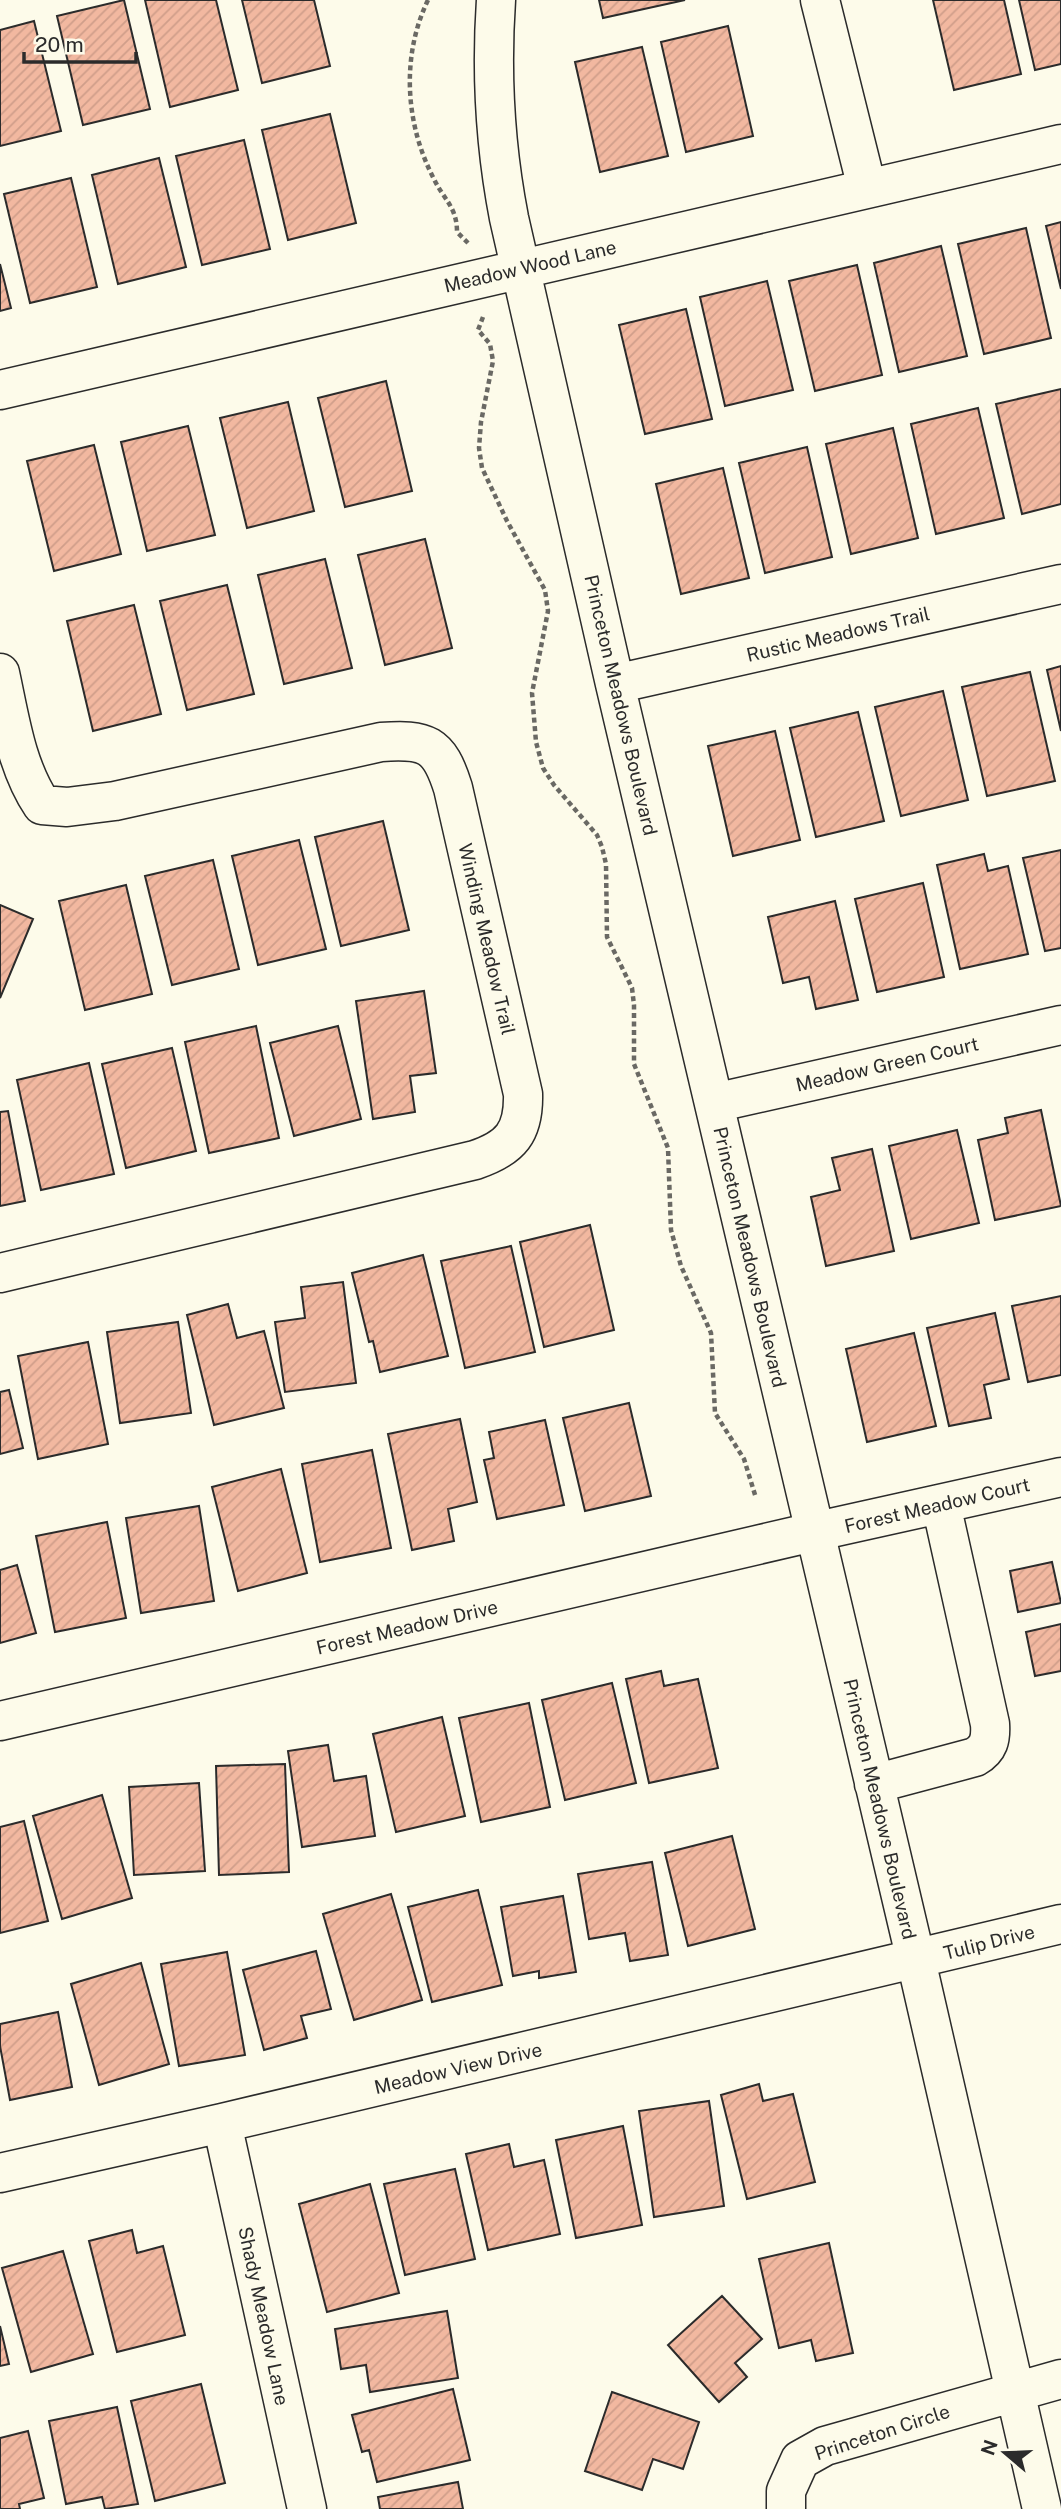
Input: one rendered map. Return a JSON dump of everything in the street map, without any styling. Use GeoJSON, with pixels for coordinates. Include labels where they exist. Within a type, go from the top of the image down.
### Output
{"type":"FeatureCollection","features":[{"type":"Feature","properties":{"kind":"street","name":"Princeton Meadows Boulevard"},"geometry":{"type":"LineString","coordinates":[[496,0],[496,133],[501,176],[520,269],[1042,2509]]}},
{"type":"Feature","properties":{"kind":"street"},"geometry":{"type":"LineString","coordinates":[[820,0],[867,188]]}},
{"type":"Feature","properties":{"kind":"street","name":"Meadow Wood Lane"},"geometry":{"type":"LineString","coordinates":[[0,390],[1061,144]]}},
{"type":"Feature","properties":{"kind":"street","name":"Rustic Meadows Trail"},"geometry":{"type":"LineString","coordinates":[[615,684],[1061,584]]}},
{"type":"Feature","properties":{"kind":"street","name":"Winding Meadow Trail"},"geometry":{"type":"LineString","coordinates":[[0,673],[22,767],[31,789],[42,805],[67,807],[115,801],[381,742],[414,741],[440,755],[453,788],[523,1094],[523,1111],[519,1128],[507,1146],[475,1160],[0,1273]]}},
{"type":"Feature","properties":{"kind":"street","name":"Meadow Green Court"},"geometry":{"type":"LineString","coordinates":[[714,1103],[1061,1025]]}},
{"type":"Feature","properties":{"kind":"street","name":"Forest Meadow Court"},"geometry":{"type":"LineString","coordinates":[[813,1532],[1061,1477]]}},
{"type":"Feature","properties":{"kind":"street"},"geometry":{"type":"LineString","coordinates":[[874,1784],[975,1757],[984,1752],[991,1736],[941,1504]]}},
{"type":"Feature","properties":{"kind":"street","name":"Forest Meadow Drive"},"geometry":{"type":"LineString","coordinates":[[0,1721],[813,1532]]}},
{"type":"Feature","properties":{"kind":"street","name":"Tulip Drive"},"geometry":{"type":"LineString","coordinates":[[916,1960],[1061,1924]]}},
{"type":"Feature","properties":{"kind":"street","name":"Meadow View Drive"},"geometry":{"type":"LineString","coordinates":[[0,2173],[916,1960]]}},
{"type":"Feature","properties":{"kind":"street","name":"Shady Meadow Lane"},"geometry":{"type":"LineString","coordinates":[[222,2123],[307,2509]]}},
{"type":"Feature","properties":{"kind":"street","name":"Princeton Circle"},"geometry":{"type":"LineString","coordinates":[[786,2509],[786,2491],[800,2460],[825,2446],[1061,2378]]}},
{"type":"Feature","properties":{"kind":"path"},"geometry":{"type":"LineString","coordinates":[[428,0],[419,19],[411,53],[409,79],[414,119],[422,154],[434,181],[457,217],[457,232],[468,243],[484,316],[478,330],[490,344],[493,361],[479,447],[482,468],[507,522],[545,590],[548,611],[531,694],[536,742],[544,768],[554,785],[597,835],[602,847],[606,864],[607,937],[632,988],[634,1064],[668,1148],[671,1230],[681,1266],[711,1334],[715,1413],[744,1459],[756,1498]]}},
{"type":"Feature","properties":{"kind":"building"},"geometry":{"type":"Polygon","coordinates":[[[124,0],[150,109],[83,125],[57,16],[124,0]]]}},
{"type":"Feature","properties":{"kind":"building"},"geometry":{"type":"Polygon","coordinates":[[[145,0],[216,0],[238,90],[170,107],[145,0]]]}},
{"type":"Feature","properties":{"kind":"building"},"geometry":{"type":"Polygon","coordinates":[[[242,0],[314,0],[330,66],[262,83],[242,0]]]}},
{"type":"Feature","properties":{"kind":"building"},"geometry":{"type":"Polygon","coordinates":[[[599,0],[685,0],[603,18],[599,0]]]}},
{"type":"Feature","properties":{"kind":"building"},"geometry":{"type":"Polygon","coordinates":[[[933,0],[1004,0],[1021,74],[954,90],[933,0]]]}},
{"type":"Feature","properties":{"kind":"building"},"geometry":{"type":"Polygon","coordinates":[[[1019,0],[1061,0],[1061,64],[1035,70],[1019,0]]]}},
{"type":"Feature","properties":{"kind":"building"},"geometry":{"type":"Polygon","coordinates":[[[34,21],[61,131],[0,146],[0,30],[34,21]]]}},
{"type":"Feature","properties":{"kind":"building"},"geometry":{"type":"Polygon","coordinates":[[[728,26],[753,136],[686,152],[661,42],[728,26]]]}},
{"type":"Feature","properties":{"kind":"building"},"geometry":{"type":"Polygon","coordinates":[[[642,47],[668,156],[600,172],[575,62],[642,47]]]}},
{"type":"Feature","properties":{"kind":"building"},"geometry":{"type":"Polygon","coordinates":[[[330,114],[356,223],[288,240],[262,130],[330,114]]]}},
{"type":"Feature","properties":{"kind":"building"},"geometry":{"type":"Polygon","coordinates":[[[244,140],[270,249],[202,265],[176,156],[244,140]]]}},
{"type":"Feature","properties":{"kind":"building"},"geometry":{"type":"Polygon","coordinates":[[[159,158],[186,267],[118,284],[92,175],[159,158]]]}},
{"type":"Feature","properties":{"kind":"building"},"geometry":{"type":"Polygon","coordinates":[[[71,178],[97,287],[30,303],[4,194],[71,178]]]}},
{"type":"Feature","properties":{"kind":"building"},"geometry":{"type":"Polygon","coordinates":[[[1061,222],[1061,289],[1046,226],[1061,222]]]}},
{"type":"Feature","properties":{"kind":"building"},"geometry":{"type":"Polygon","coordinates":[[[1026,228],[1051,338],[984,354],[958,244],[1026,228]]]}},
{"type":"Feature","properties":{"kind":"building"},"geometry":{"type":"Polygon","coordinates":[[[941,246],[967,356],[899,372],[874,263],[941,246]]]}},
{"type":"Feature","properties":{"kind":"building"},"geometry":{"type":"Polygon","coordinates":[[[0,264],[11,308],[0,311],[0,264]]]}},
{"type":"Feature","properties":{"kind":"building"},"geometry":{"type":"Polygon","coordinates":[[[857,265],[882,375],[815,391],[789,281],[857,265]]]}},
{"type":"Feature","properties":{"kind":"building"},"geometry":{"type":"Polygon","coordinates":[[[767,281],[793,390],[725,406],[700,297],[767,281]]]}},
{"type":"Feature","properties":{"kind":"building"},"geometry":{"type":"Polygon","coordinates":[[[686,309],[712,419],[645,434],[619,325],[686,309]]]}},
{"type":"Feature","properties":{"kind":"building"},"geometry":{"type":"Polygon","coordinates":[[[386,381],[412,491],[345,507],[318,398],[386,381]]]}},
{"type":"Feature","properties":{"kind":"building"},"geometry":{"type":"Polygon","coordinates":[[[1061,389],[1061,504],[1022,514],[996,404],[1061,389]]]}},
{"type":"Feature","properties":{"kind":"building"},"geometry":{"type":"Polygon","coordinates":[[[288,402],[314,511],[247,528],[220,418],[288,402]]]}},
{"type":"Feature","properties":{"kind":"building"},"geometry":{"type":"Polygon","coordinates":[[[978,408],[1004,518],[936,534],[911,424],[978,408]]]}},
{"type":"Feature","properties":{"kind":"building"},"geometry":{"type":"Polygon","coordinates":[[[188,426],[215,535],[147,551],[121,442],[188,426]]]}},
{"type":"Feature","properties":{"kind":"building"},"geometry":{"type":"Polygon","coordinates":[[[893,428],[918,538],[851,554],[826,444],[893,428]]]}},
{"type":"Feature","properties":{"kind":"building"},"geometry":{"type":"Polygon","coordinates":[[[94,445],[121,554],[54,571],[27,461],[94,445]]]}},
{"type":"Feature","properties":{"kind":"building"},"geometry":{"type":"Polygon","coordinates":[[[807,447],[832,557],[765,573],[739,463],[807,447]]]}},
{"type":"Feature","properties":{"kind":"building"},"geometry":{"type":"Polygon","coordinates":[[[723,468],[749,578],[681,594],[656,484],[723,468]]]}},
{"type":"Feature","properties":{"kind":"building"},"geometry":{"type":"Polygon","coordinates":[[[425,539],[452,648],[385,665],[358,555],[425,539]]]}},
{"type":"Feature","properties":{"kind":"building"},"geometry":{"type":"Polygon","coordinates":[[[325,559],[352,668],[284,684],[258,575],[325,559]]]}},
{"type":"Feature","properties":{"kind":"building"},"geometry":{"type":"Polygon","coordinates":[[[227,585],[254,694],[187,710],[160,601],[227,585]]]}},
{"type":"Feature","properties":{"kind":"building"},"geometry":{"type":"Polygon","coordinates":[[[134,605],[161,714],[93,731],[67,621],[134,605]]]}},
{"type":"Feature","properties":{"kind":"building"},"geometry":{"type":"Polygon","coordinates":[[[1061,666],[1061,731],[1047,670],[1061,666]]]}},
{"type":"Feature","properties":{"kind":"building"},"geometry":{"type":"Polygon","coordinates":[[[1030,672],[1055,781],[987,796],[962,687],[1030,672]]]}},
{"type":"Feature","properties":{"kind":"building"},"geometry":{"type":"Polygon","coordinates":[[[943,691],[968,800],[901,816],[875,707],[943,691]]]}},
{"type":"Feature","properties":{"kind":"building"},"geometry":{"type":"Polygon","coordinates":[[[858,712],[884,821],[816,837],[790,728],[858,712]]]}},
{"type":"Feature","properties":{"kind":"building"},"geometry":{"type":"Polygon","coordinates":[[[775,731],[800,840],[733,856],[708,746],[775,731]]]}},
{"type":"Feature","properties":{"kind":"building"},"geometry":{"type":"Polygon","coordinates":[[[383,821],[409,930],[341,946],[315,837],[383,821]]]}},
{"type":"Feature","properties":{"kind":"building"},"geometry":{"type":"Polygon","coordinates":[[[299,840],[326,949],[258,965],[232,856],[299,840]]]}},
{"type":"Feature","properties":{"kind":"building"},"geometry":{"type":"Polygon","coordinates":[[[1061,850],[1061,948],[1045,951],[1023,858],[1061,850]]]}},
{"type":"Feature","properties":{"kind":"building"},"geometry":{"type":"Polygon","coordinates":[[[984,854],[988,871],[1008,866],[1028,954],[960,969],[937,865],[984,854]]]}},
{"type":"Feature","properties":{"kind":"building"},"geometry":{"type":"Polygon","coordinates":[[[213,860],[239,969],[172,985],[145,876],[213,860]]]}},
{"type":"Feature","properties":{"kind":"building"},"geometry":{"type":"Polygon","coordinates":[[[923,883],[944,977],[877,992],[855,899],[923,883]]]}},
{"type":"Feature","properties":{"kind":"building"},"geometry":{"type":"Polygon","coordinates":[[[126,885],[152,994],[85,1010],[59,901],[126,885]]]}},
{"type":"Feature","properties":{"kind":"building"},"geometry":{"type":"Polygon","coordinates":[[[835,901],[858,1000],[816,1009],[809,977],[783,983],[768,917],[835,901]]]}},
{"type":"Feature","properties":{"kind":"building"},"geometry":{"type":"Polygon","coordinates":[[[0,905],[33,919],[0,998],[0,905]]]}},
{"type":"Feature","properties":{"kind":"building"},"geometry":{"type":"Polygon","coordinates":[[[424,991],[436,1073],[410,1076],[415,1112],[373,1119],[356,1001],[424,991]]]}},
{"type":"Feature","properties":{"kind":"building"},"geometry":{"type":"Polygon","coordinates":[[[256,1026],[279,1138],[209,1153],[185,1042],[256,1026]]]}},
{"type":"Feature","properties":{"kind":"building"},"geometry":{"type":"Polygon","coordinates":[[[338,1026],[361,1119],[294,1136],[270,1043],[338,1026]]]}},
{"type":"Feature","properties":{"kind":"building"},"geometry":{"type":"Polygon","coordinates":[[[172,1048],[196,1151],[126,1168],[102,1064],[172,1048]]]}},
{"type":"Feature","properties":{"kind":"building"},"geometry":{"type":"Polygon","coordinates":[[[89,1063],[114,1174],[41,1190],[17,1080],[89,1063]]]}},
{"type":"Feature","properties":{"kind":"building"},"geometry":{"type":"Polygon","coordinates":[[[1041,1110],[1061,1206],[995,1220],[978,1140],[1008,1133],[1005,1118],[1041,1110]]]}},
{"type":"Feature","properties":{"kind":"building"},"geometry":{"type":"Polygon","coordinates":[[[8,1111],[25,1201],[0,1206],[0,1112],[8,1111]]]}},
{"type":"Feature","properties":{"kind":"building"},"geometry":{"type":"Polygon","coordinates":[[[957,1130],[979,1223],[911,1239],[889,1146],[957,1130]]]}},
{"type":"Feature","properties":{"kind":"building"},"geometry":{"type":"Polygon","coordinates":[[[872,1149],[894,1251],[826,1266],[811,1197],[840,1190],[832,1158],[872,1149]]]}},
{"type":"Feature","properties":{"kind":"building"},"geometry":{"type":"Polygon","coordinates":[[[590,1225],[614,1330],[544,1347],[520,1242],[590,1225]]]}},
{"type":"Feature","properties":{"kind":"building"},"geometry":{"type":"Polygon","coordinates":[[[511,1246],[535,1352],[465,1368],[441,1261],[511,1246]]]}},
{"type":"Feature","properties":{"kind":"building"},"geometry":{"type":"Polygon","coordinates":[[[423,1255],[448,1356],[380,1372],[373,1341],[369,1342],[352,1273],[423,1255]]]}},
{"type":"Feature","properties":{"kind":"building"},"geometry":{"type":"Polygon","coordinates":[[[343,1282],[356,1383],[285,1392],[275,1322],[305,1318],[301,1287],[343,1282]]]}},
{"type":"Feature","properties":{"kind":"building"},"geometry":{"type":"Polygon","coordinates":[[[1061,1296],[1061,1375],[1028,1382],[1012,1306],[1061,1296]]]}},
{"type":"Feature","properties":{"kind":"building"},"geometry":{"type":"Polygon","coordinates":[[[228,1304],[237,1338],[264,1331],[284,1408],[214,1425],[187,1315],[228,1304]]]}},
{"type":"Feature","properties":{"kind":"building"},"geometry":{"type":"Polygon","coordinates":[[[995,1313],[1009,1379],[984,1385],[991,1418],[949,1426],[927,1328],[995,1313]]]}},
{"type":"Feature","properties":{"kind":"building"},"geometry":{"type":"Polygon","coordinates":[[[178,1322],[191,1413],[120,1423],[107,1332],[178,1322]]]}},
{"type":"Feature","properties":{"kind":"building"},"geometry":{"type":"Polygon","coordinates":[[[914,1333],[936,1426],[867,1442],[846,1349],[914,1333]]]}},
{"type":"Feature","properties":{"kind":"building"},"geometry":{"type":"Polygon","coordinates":[[[88,1342],[108,1444],[38,1459],[18,1356],[88,1342]]]}},
{"type":"Feature","properties":{"kind":"building"},"geometry":{"type":"Polygon","coordinates":[[[9,1390],[23,1448],[0,1454],[0,1392],[9,1390]]]}},
{"type":"Feature","properties":{"kind":"building"},"geometry":{"type":"Polygon","coordinates":[[[629,1403],[651,1496],[585,1511],[563,1418],[629,1403]]]}},
{"type":"Feature","properties":{"kind":"building"},"geometry":{"type":"Polygon","coordinates":[[[460,1419],[477,1502],[448,1509],[454,1541],[412,1550],[388,1434],[460,1419]]]}},
{"type":"Feature","properties":{"kind":"building"},"geometry":{"type":"Polygon","coordinates":[[[545,1420],[564,1505],[497,1519],[484,1460],[494,1458],[489,1432],[545,1420]]]}},
{"type":"Feature","properties":{"kind":"building"},"geometry":{"type":"Polygon","coordinates":[[[372,1450],[391,1548],[320,1562],[302,1464],[372,1450]]]}},
{"type":"Feature","properties":{"kind":"building"},"geometry":{"type":"Polygon","coordinates":[[[281,1469],[307,1573],[238,1591],[212,1487],[281,1469]]]}},
{"type":"Feature","properties":{"kind":"building"},"geometry":{"type":"Polygon","coordinates":[[[199,1506],[214,1601],[141,1613],[126,1518],[199,1506]]]}},
{"type":"Feature","properties":{"kind":"building"},"geometry":{"type":"Polygon","coordinates":[[[107,1522],[126,1618],[55,1632],[36,1536],[107,1522]]]}},
{"type":"Feature","properties":{"kind":"building"},"geometry":{"type":"Polygon","coordinates":[[[1052,1562],[1061,1603],[1018,1612],[1010,1571],[1052,1562]]]}},
{"type":"Feature","properties":{"kind":"building"},"geometry":{"type":"Polygon","coordinates":[[[17,1565],[36,1633],[0,1643],[0,1570],[17,1565]]]}},
{"type":"Feature","properties":{"kind":"building"},"geometry":{"type":"Polygon","coordinates":[[[1061,1624],[1061,1671],[1035,1676],[1026,1632],[1061,1624]]]}},
{"type":"Feature","properties":{"kind":"building"},"geometry":{"type":"Polygon","coordinates":[[[661,1671],[664,1686],[698,1679],[718,1768],[649,1783],[626,1679],[661,1671]]]}},
{"type":"Feature","properties":{"kind":"building"},"geometry":{"type":"Polygon","coordinates":[[[612,1683],[636,1783],[565,1800],[542,1700],[612,1683]]]}},
{"type":"Feature","properties":{"kind":"building"},"geometry":{"type":"Polygon","coordinates":[[[529,1703],[550,1807],[481,1822],[459,1718],[529,1703]]]}},
{"type":"Feature","properties":{"kind":"building"},"geometry":{"type":"Polygon","coordinates":[[[442,1717],[465,1816],[396,1832],[373,1734],[442,1717]]]}},
{"type":"Feature","properties":{"kind":"building"},"geometry":{"type":"Polygon","coordinates":[[[328,1745],[334,1781],[366,1776],[375,1836],[302,1847],[288,1751],[328,1745]]]}},
{"type":"Feature","properties":{"kind":"building"},"geometry":{"type":"Polygon","coordinates":[[[285,1764],[289,1872],[219,1875],[216,1766],[285,1764]]]}},
{"type":"Feature","properties":{"kind":"building"},"geometry":{"type":"Polygon","coordinates":[[[199,1783],[205,1871],[134,1875],[129,1787],[199,1783]]]}},
{"type":"Feature","properties":{"kind":"building"},"geometry":{"type":"Polygon","coordinates":[[[102,1795],[132,1898],[62,1919],[33,1816],[102,1795]]]}},
{"type":"Feature","properties":{"kind":"building"},"geometry":{"type":"Polygon","coordinates":[[[24,1821],[48,1921],[0,1933],[0,1827],[24,1821]]]}},
{"type":"Feature","properties":{"kind":"building"},"geometry":{"type":"Polygon","coordinates":[[[732,1836],[755,1929],[688,1946],[665,1853],[732,1836]]]}},
{"type":"Feature","properties":{"kind":"building"},"geometry":{"type":"Polygon","coordinates":[[[652,1862],[668,1955],[630,1961],[625,1933],[589,1939],[578,1874],[652,1862]]]}},
{"type":"Feature","properties":{"kind":"building"},"geometry":{"type":"Polygon","coordinates":[[[478,1890],[502,1985],[432,2002],[408,1907],[478,1890]]]}},
{"type":"Feature","properties":{"kind":"building"},"geometry":{"type":"Polygon","coordinates":[[[391,1894],[422,2000],[354,2020],[323,1914],[391,1894]]]}},
{"type":"Feature","properties":{"kind":"building"},"geometry":{"type":"Polygon","coordinates":[[[563,1896],[576,1972],[539,1978],[539,1971],[513,1976],[501,1907],[563,1896]]]}},
{"type":"Feature","properties":{"kind":"building"},"geometry":{"type":"Polygon","coordinates":[[[316,1951],[331,2009],[301,2016],[307,2038],[264,2050],[243,1970],[316,1951]]]}},
{"type":"Feature","properties":{"kind":"building"},"geometry":{"type":"Polygon","coordinates":[[[227,1952],[245,2055],[179,2066],[161,1964],[227,1952]]]}},
{"type":"Feature","properties":{"kind":"building"},"geometry":{"type":"Polygon","coordinates":[[[141,1963],[169,2064],[99,2085],[71,1984],[141,1963]]]}},
{"type":"Feature","properties":{"kind":"building"},"geometry":{"type":"Polygon","coordinates":[[[58,2012],[72,2087],[10,2100],[0,2046],[0,2024],[58,2012]]]}},
{"type":"Feature","properties":{"kind":"building"},"geometry":{"type":"Polygon","coordinates":[[[759,2084],[763,2101],[793,2094],[815,2182],[747,2199],[721,2095],[759,2084]]]}},
{"type":"Feature","properties":{"kind":"building"},"geometry":{"type":"Polygon","coordinates":[[[709,2101],[724,2206],[654,2217],[639,2111],[709,2101]]]}},
{"type":"Feature","properties":{"kind":"building"},"geometry":{"type":"Polygon","coordinates":[[[623,2126],[642,2225],[576,2238],[556,2140],[623,2126]]]}},
{"type":"Feature","properties":{"kind":"building"},"geometry":{"type":"Polygon","coordinates":[[[509,2144],[514,2167],[544,2160],[560,2234],[488,2250],[466,2154],[509,2144]]]}},
{"type":"Feature","properties":{"kind":"building"},"geometry":{"type":"Polygon","coordinates":[[[455,2169],[475,2259],[405,2275],[384,2184],[455,2169]]]}},
{"type":"Feature","properties":{"kind":"building"},"geometry":{"type":"Polygon","coordinates":[[[370,2184],[399,2293],[327,2312],[299,2204],[370,2184]]]}},
{"type":"Feature","properties":{"kind":"building"},"geometry":{"type":"Polygon","coordinates":[[[132,2230],[137,2253],[163,2246],[185,2335],[117,2352],[89,2241],[132,2230]]]}},
{"type":"Feature","properties":{"kind":"building"},"geometry":{"type":"Polygon","coordinates":[[[829,2243],[853,2353],[816,2361],[811,2340],[779,2348],[759,2259],[829,2243]]]}},
{"type":"Feature","properties":{"kind":"building"},"geometry":{"type":"Polygon","coordinates":[[[63,2251],[93,2354],[31,2372],[2,2268],[63,2251]]]}},
{"type":"Feature","properties":{"kind":"building"},"geometry":{"type":"Polygon","coordinates":[[[722,2296],[762,2339],[735,2363],[747,2377],[719,2402],[668,2345],[722,2296]]]}},
{"type":"Feature","properties":{"kind":"building"},"geometry":{"type":"Polygon","coordinates":[[[447,2311],[458,2378],[370,2392],[366,2365],[341,2369],[335,2329],[447,2311]]]}},
{"type":"Feature","properties":{"kind":"building"},"geometry":{"type":"Polygon","coordinates":[[[0,2326],[9,2364],[0,2366],[0,2326]]]}},
{"type":"Feature","properties":{"kind":"building"},"geometry":{"type":"Polygon","coordinates":[[[201,2384],[225,2483],[155,2501],[131,2401],[201,2384]]]}},
{"type":"Feature","properties":{"kind":"building"},"geometry":{"type":"Polygon","coordinates":[[[453,2389],[470,2460],[377,2482],[369,2450],[362,2452],[352,2415],[453,2389]]]}},
{"type":"Feature","properties":{"kind":"building"},"geometry":{"type":"Polygon","coordinates":[[[612,2392],[699,2422],[683,2469],[653,2459],[642,2490],[585,2471],[612,2392]]]}},
{"type":"Feature","properties":{"kind":"building"},"geometry":{"type":"Polygon","coordinates":[[[117,2407],[138,2504],[105,2509],[102,2497],[66,2504],[49,2421],[117,2407]]]}},
{"type":"Feature","properties":{"kind":"building"},"geometry":{"type":"Polygon","coordinates":[[[28,2431],[44,2498],[19,2504],[20,2509],[0,2509],[0,2438],[28,2431]]]}},
{"type":"Feature","properties":{"kind":"building"},"geometry":{"type":"Polygon","coordinates":[[[458,2482],[463,2509],[380,2509],[378,2497],[458,2482]]]}}]}
